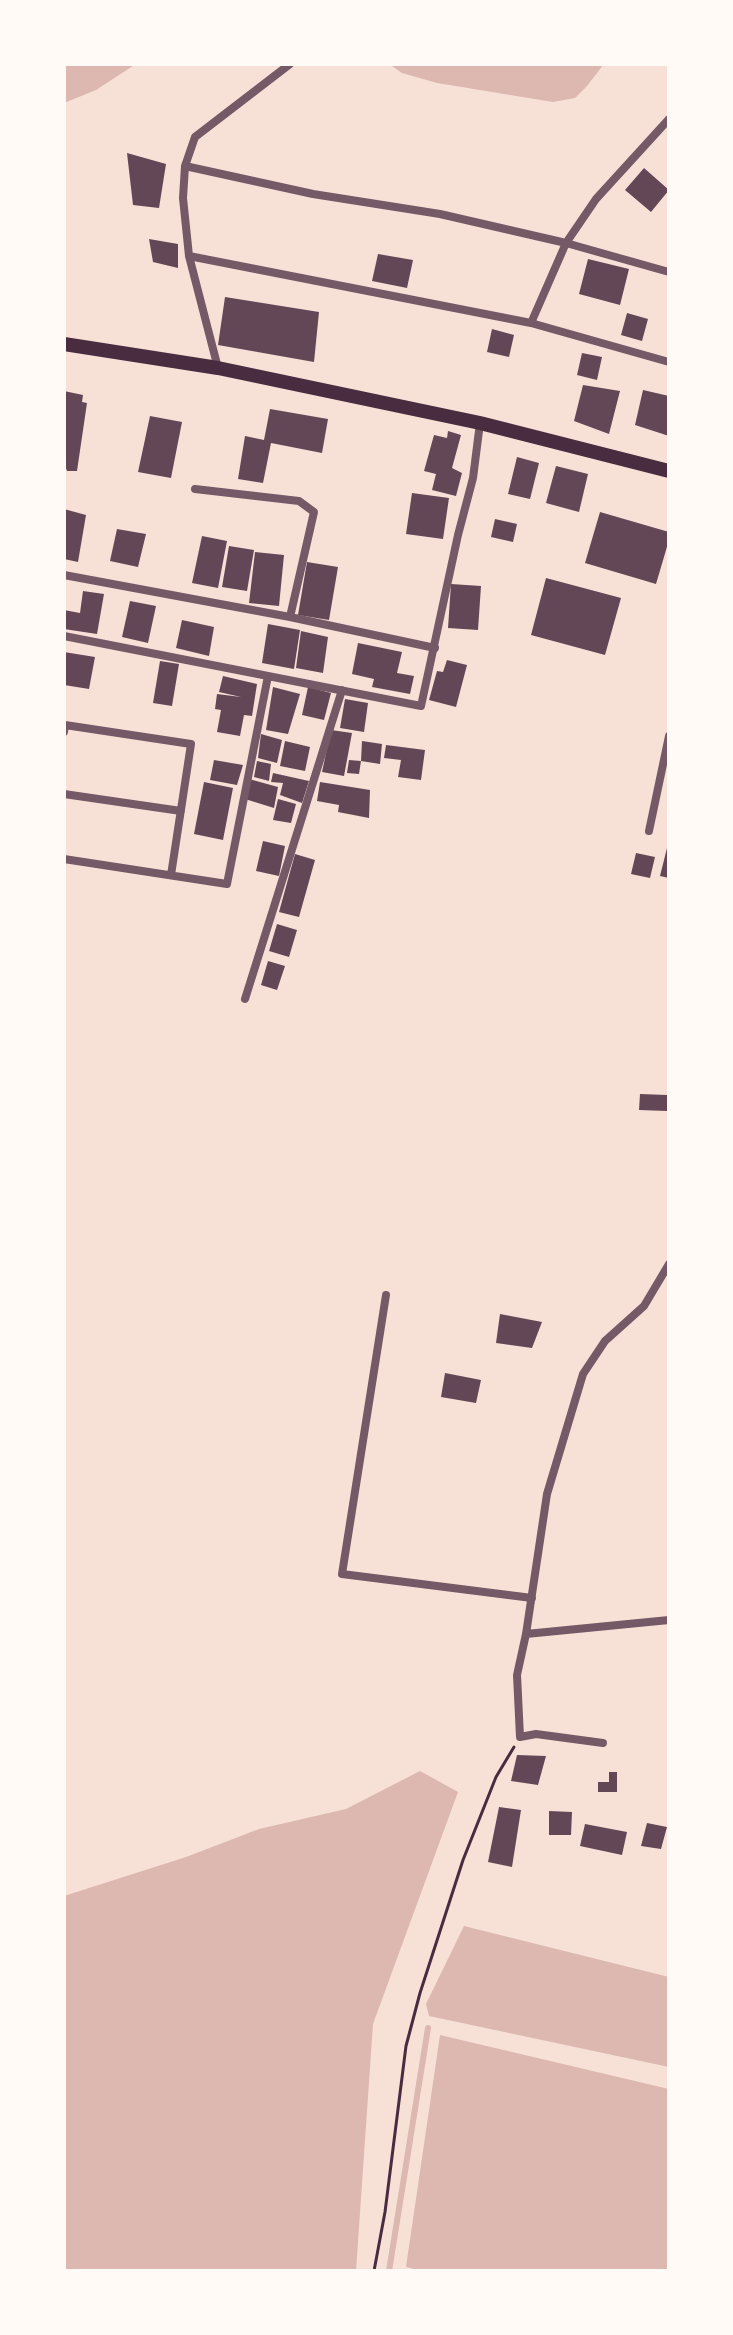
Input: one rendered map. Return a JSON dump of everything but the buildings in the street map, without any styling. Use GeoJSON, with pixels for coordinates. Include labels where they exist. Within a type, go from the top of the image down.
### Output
{"type":"FeatureCollection","features":[{"type":"Feature","properties":{"kind":"main road"},"geometry":{"type":"LineString","coordinates":[[64,344],[218,368],[480,423],[669,471]]}},
{"type":"Feature","properties":{"kind":"street"},"geometry":{"type":"LineString","coordinates":[[218,368],[189,256],[183,198],[185,166],[195,137],[290,64]]}},
{"type":"Feature","properties":{"kind":"street"},"geometry":{"type":"LineString","coordinates":[[531,323],[566,243],[596,199],[669,119]]}},
{"type":"Feature","properties":{"kind":"street"},"geometry":{"type":"LineString","coordinates":[[185,166],[313,194],[440,214],[566,243],[669,272]]}},
{"type":"Feature","properties":{"kind":"street"},"geometry":{"type":"LineString","coordinates":[[189,256],[531,323],[669,362]]}},
{"type":"Feature","properties":{"kind":"street"},"geometry":{"type":"LineString","coordinates":[[64,636],[421,706],[473,478],[480,423]]}},
{"type":"Feature","properties":{"kind":"street"},"geometry":{"type":"LineString","coordinates":[[195,489],[299,501],[314,512],[290,617]]}},
{"type":"Feature","properties":{"kind":"street"},"geometry":{"type":"LineString","coordinates":[[64,575],[290,617],[435,648]]}},
{"type":"Feature","properties":{"kind":"street"},"geometry":{"type":"LineString","coordinates":[[64,859],[227,884],[268,676]]}},
{"type":"Feature","properties":{"kind":"street"},"geometry":{"type":"LineString","coordinates":[[245,999],[342,690]]}},
{"type":"Feature","properties":{"kind":"street"},"geometry":{"type":"LineString","coordinates":[[64,732],[65,725],[191,744],[171,875]]}},
{"type":"Feature","properties":{"kind":"street"},"geometry":{"type":"LineString","coordinates":[[649,831],[669,736]]}},
{"type":"Feature","properties":{"kind":"street"},"geometry":{"type":"LineString","coordinates":[[64,794],[181,811]]}},
{"type":"Feature","properties":{"kind":"street"},"geometry":{"type":"LineString","coordinates":[[603,1743],[536,1734],[520,1737],[517,1675],[547,1494],[583,1374],[605,1341],[644,1306],[669,1264]]}},
{"type":"Feature","properties":{"kind":"street"},"geometry":{"type":"LineString","coordinates":[[386,1295],[342,1574],[532,1598]]}},
{"type":"Feature","properties":{"kind":"street"},"geometry":{"type":"LineString","coordinates":[[526,1634],[669,1620]]}},
{"type":"Feature","properties":{"kind":"path"},"geometry":{"type":"LineString","coordinates":[[374,2271],[385,2212],[406,2046],[420,1993],[463,1860],[496,1777],[520,1737]]}},
{"type":"Feature","properties":{"kind":"shaded area"},"geometry":{"type":"Polygon","coordinates":[[[64,64],[136,64],[96,90],[64,103],[64,64]]]}},
{"type":"Feature","properties":{"kind":"shaded area"},"geometry":{"type":"Polygon","coordinates":[[[389,64],[604,64],[575,98],[553,102],[437,83],[402,73],[389,64]]]}},
{"type":"Feature","properties":{"kind":"shaded area"},"geometry":{"type":"Polygon","coordinates":[[[420,1771],[458,1792],[373,2024],[356,2271],[64,2271],[64,1896],[186,1857],[259,1829],[346,1809],[420,1771]]]}},
{"type":"Feature","properties":{"kind":"shaded area"},"geometry":{"type":"Polygon","coordinates":[[[464,1926],[669,1977],[669,2067],[429,2016],[426,2004],[464,1926]]]}},
{"type":"Feature","properties":{"kind":"shaded area"},"geometry":{"type":"Polygon","coordinates":[[[440,2035],[669,2089],[669,2271],[422,2271],[406,2267],[440,2035]]]}},
{"type":"Feature","properties":{"kind":"waterway"},"geometry":{"type":"LineString","coordinates":[[389,2271],[428,2028]]}}]}
